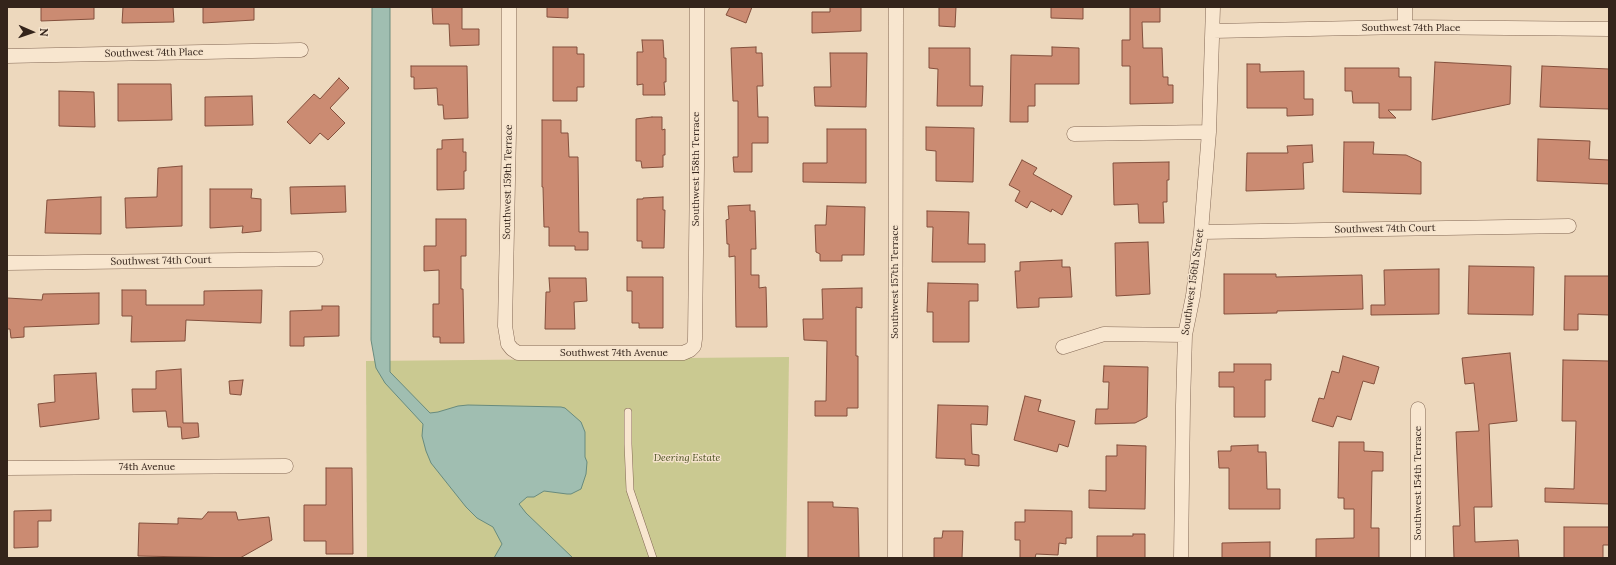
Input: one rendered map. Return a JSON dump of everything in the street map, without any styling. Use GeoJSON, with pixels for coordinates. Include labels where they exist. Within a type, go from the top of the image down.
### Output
{"type":"FeatureCollection","features":[{"type":"Feature","properties":{"kind":"street","name":"Southwest 159th Terrace"},"geometry":{"type":"LineString","coordinates":[[509,7],[509,132],[505,326],[508,344],[518,353]]}},
{"type":"Feature","properties":{"kind":"street","name":"Southwest 158th Terrace"},"geometry":{"type":"LineString","coordinates":[[695,332],[696,7]]}},
{"type":"Feature","properties":{"kind":"street","name":"Southwest 157th Terrace"},"geometry":{"type":"LineString","coordinates":[[895,558],[896,7]]}},
{"type":"Feature","properties":{"kind":"street","name":"Southwest 156th Street"},"geometry":{"type":"LineString","coordinates":[[1181,558],[1185,335],[1193,296],[1201,232],[1209,132],[1213,7]]}},
{"type":"Feature","properties":{"kind":"street"},"geometry":{"type":"LineString","coordinates":[[1405,7],[1405,27]]}},
{"type":"Feature","properties":{"kind":"street","name":"Southwest 74th Place"},"geometry":{"type":"LineString","coordinates":[[1213,31],[1405,27],[1609,29]]}},
{"type":"Feature","properties":{"kind":"street","name":"Southwest 74th Place"},"geometry":{"type":"LineString","coordinates":[[7,56],[301,50]]}},
{"type":"Feature","properties":{"kind":"street"},"geometry":{"type":"LineString","coordinates":[[1074,134],[1209,132]]}},
{"type":"Feature","properties":{"kind":"street","name":"Southwest 74th Court"},"geometry":{"type":"LineString","coordinates":[[1201,232],[1569,226]]}},
{"type":"Feature","properties":{"kind":"street","name":"Southwest 74th Court"},"geometry":{"type":"LineString","coordinates":[[7,262],[316,259]]}},
{"type":"Feature","properties":{"kind":"street","name":"Southwest 74th Avenue"},"geometry":{"type":"LineString","coordinates":[[518,353],[683,353],[690,350],[694,346],[695,332]]}},
{"type":"Feature","properties":{"kind":"street"},"geometry":{"type":"LineString","coordinates":[[1063,347],[1104,334],[1185,335]]}},
{"type":"Feature","properties":{"kind":"street","name":"Southwest 154th Terrace"},"geometry":{"type":"LineString","coordinates":[[1418,408],[1418,558]]}},
{"type":"Feature","properties":{"kind":"street","name":"74th Avenue"},"geometry":{"type":"LineString","coordinates":[[7,468],[286,466]]}},
{"type":"Feature","properties":{"kind":"lane"},"geometry":{"type":"LineString","coordinates":[[628,412],[630,490],[653,558]]}},
{"type":"Feature","properties":{"kind":"green space","name":"Deering Estate"},"geometry":{"type":"Polygon","coordinates":[[[789,357],[786,558],[367,558],[366,361],[789,357]]]}},
{"type":"Feature","properties":{"kind":"shaded area"},"geometry":{"type":"Polygon","coordinates":[[[372,7],[390,7],[390,372],[430,413],[468,405],[561,407],[565,408],[581,422],[585,432],[585,457],[587,462],[586,474],[581,489],[571,494],[544,491],[534,497],[527,497],[519,504],[526,513],[573,558],[494,558],[502,544],[493,527],[477,518],[466,507],[431,463],[422,436],[423,424],[385,383],[376,368],[371,340],[372,7]]]}},
{"type":"Feature","properties":{"kind":"building"},"geometry":{"type":"Polygon","coordinates":[[[41,7],[94,7],[94,19],[41,21],[41,7]]]}},
{"type":"Feature","properties":{"kind":"building"},"geometry":{"type":"Polygon","coordinates":[[[123,7],[173,7],[174,22],[122,23],[123,7]]]}},
{"type":"Feature","properties":{"kind":"building"},"geometry":{"type":"Polygon","coordinates":[[[203,7],[254,7],[254,20],[203,23],[203,7]]]}},
{"type":"Feature","properties":{"kind":"building"},"geometry":{"type":"Polygon","coordinates":[[[432,7],[462,7],[462,29],[479,29],[479,45],[450,46],[449,24],[433,24],[432,7]]]}},
{"type":"Feature","properties":{"kind":"building"},"geometry":{"type":"Polygon","coordinates":[[[547,7],[568,7],[568,18],[547,17],[547,7]]]}},
{"type":"Feature","properties":{"kind":"building"},"geometry":{"type":"Polygon","coordinates":[[[730,7],[752,7],[746,23],[726,15],[730,7]]]}},
{"type":"Feature","properties":{"kind":"building"},"geometry":{"type":"Polygon","coordinates":[[[830,7],[861,7],[861,31],[812,33],[812,12],[830,12],[830,7]]]}},
{"type":"Feature","properties":{"kind":"building"},"geometry":{"type":"Polygon","coordinates":[[[939,7],[956,7],[955,27],[939,26],[939,7]]]}},
{"type":"Feature","properties":{"kind":"building"},"geometry":{"type":"Polygon","coordinates":[[[1051,7],[1083,7],[1083,19],[1051,18],[1051,7]]]}},
{"type":"Feature","properties":{"kind":"building"},"geometry":{"type":"Polygon","coordinates":[[[1130,7],[1160,7],[1160,22],[1142,22],[1143,48],[1162,48],[1163,77],[1168,77],[1168,85],[1173,85],[1173,103],[1130,104],[1130,66],[1122,66],[1122,40],[1130,40],[1130,7]]]}},
{"type":"Feature","properties":{"kind":"building"},"geometry":{"type":"Polygon","coordinates":[[[642,40],[663,40],[664,58],[666,58],[666,82],[664,82],[665,95],[643,95],[643,84],[637,85],[637,52],[643,52],[642,40]]]}},
{"type":"Feature","properties":{"kind":"building"},"geometry":{"type":"Polygon","coordinates":[[[553,47],[577,47],[577,54],[584,54],[584,87],[577,87],[577,101],[553,101],[553,47]]]}},
{"type":"Feature","properties":{"kind":"building"},"geometry":{"type":"Polygon","coordinates":[[[756,47],[756,53],[762,53],[763,86],[757,86],[758,117],[768,117],[768,143],[752,143],[752,172],[734,172],[733,157],[738,157],[738,101],[733,101],[731,48],[756,47]]]}},
{"type":"Feature","properties":{"kind":"building"},"geometry":{"type":"Polygon","coordinates":[[[1052,47],[1079,48],[1079,84],[1035,84],[1035,106],[1028,106],[1028,122],[1010,122],[1011,55],[1052,56],[1052,47]]]}},
{"type":"Feature","properties":{"kind":"building"},"geometry":{"type":"Polygon","coordinates":[[[929,48],[970,48],[970,86],[983,86],[982,106],[937,106],[938,69],[929,68],[929,48]]]}},
{"type":"Feature","properties":{"kind":"building"},"geometry":{"type":"Polygon","coordinates":[[[830,53],[867,53],[866,107],[815,106],[814,87],[831,87],[830,53]]]}},
{"type":"Feature","properties":{"kind":"building"},"geometry":{"type":"Polygon","coordinates":[[[1435,62],[1511,66],[1510,104],[1432,120],[1435,62]]]}},
{"type":"Feature","properties":{"kind":"building"},"geometry":{"type":"Polygon","coordinates":[[[1247,64],[1260,64],[1260,72],[1304,71],[1304,99],[1313,99],[1313,115],[1287,116],[1287,108],[1247,108],[1247,64]]]}},
{"type":"Feature","properties":{"kind":"building"},"geometry":{"type":"Polygon","coordinates":[[[411,66],[467,66],[468,118],[444,119],[443,105],[438,105],[437,88],[414,89],[414,77],[411,77],[411,66]]]}},
{"type":"Feature","properties":{"kind":"building"},"geometry":{"type":"Polygon","coordinates":[[[1542,66],[1609,69],[1609,109],[1540,107],[1542,66]]]}},
{"type":"Feature","properties":{"kind":"building"},"geometry":{"type":"Polygon","coordinates":[[[1345,68],[1399,68],[1399,77],[1411,77],[1411,110],[1388,110],[1396,118],[1379,118],[1379,103],[1353,103],[1352,91],[1345,91],[1345,68]]]}},
{"type":"Feature","properties":{"kind":"building"},"geometry":{"type":"Polygon","coordinates":[[[339,78],[349,88],[330,108],[345,123],[328,140],[320,133],[310,144],[287,122],[314,94],[320,99],[339,78]]]}},
{"type":"Feature","properties":{"kind":"building"},"geometry":{"type":"Polygon","coordinates":[[[118,84],[171,84],[172,120],[118,121],[118,84]]]}},
{"type":"Feature","properties":{"kind":"building"},"geometry":{"type":"Polygon","coordinates":[[[59,91],[94,92],[95,127],[59,126],[59,91]]]}},
{"type":"Feature","properties":{"kind":"building"},"geometry":{"type":"Polygon","coordinates":[[[252,96],[253,125],[205,126],[205,97],[252,96]]]}},
{"type":"Feature","properties":{"kind":"building"},"geometry":{"type":"Polygon","coordinates":[[[662,117],[662,130],[665,129],[665,155],[663,155],[663,167],[642,168],[641,161],[636,161],[636,119],[662,117]]]}},
{"type":"Feature","properties":{"kind":"building"},"geometry":{"type":"Polygon","coordinates":[[[542,120],[561,120],[561,133],[568,133],[569,157],[578,157],[579,232],[588,232],[588,250],[575,250],[575,246],[549,246],[549,227],[544,227],[542,187],[542,120]]]}},
{"type":"Feature","properties":{"kind":"building"},"geometry":{"type":"Polygon","coordinates":[[[926,127],[974,128],[973,182],[936,181],[936,151],[926,150],[926,127]]]}},
{"type":"Feature","properties":{"kind":"building"},"geometry":{"type":"Polygon","coordinates":[[[827,129],[866,129],[866,183],[803,182],[803,163],[827,163],[827,129]]]}},
{"type":"Feature","properties":{"kind":"building"},"geometry":{"type":"Polygon","coordinates":[[[463,139],[463,152],[466,152],[464,189],[437,190],[437,149],[442,149],[442,140],[463,139]]]}},
{"type":"Feature","properties":{"kind":"building"},"geometry":{"type":"Polygon","coordinates":[[[1538,139],[1590,141],[1589,159],[1609,160],[1609,184],[1537,181],[1538,139]]]}},
{"type":"Feature","properties":{"kind":"building"},"geometry":{"type":"Polygon","coordinates":[[[1344,142],[1374,142],[1373,154],[1406,155],[1421,162],[1421,194],[1343,192],[1344,142]]]}},
{"type":"Feature","properties":{"kind":"building"},"geometry":{"type":"Polygon","coordinates":[[[1312,145],[1313,162],[1303,163],[1304,189],[1246,191],[1247,153],[1288,153],[1287,146],[1312,145]]]}},
{"type":"Feature","properties":{"kind":"building"},"geometry":{"type":"Polygon","coordinates":[[[1022,160],[1037,168],[1033,174],[1072,196],[1062,215],[1052,209],[1051,212],[1031,201],[1027,208],[1015,201],[1020,191],[1009,185],[1022,160]]]}},
{"type":"Feature","properties":{"kind":"building"},"geometry":{"type":"Polygon","coordinates":[[[1169,162],[1167,202],[1163,202],[1164,223],[1139,223],[1138,204],[1114,205],[1113,163],[1169,162]]]}},
{"type":"Feature","properties":{"kind":"building"},"geometry":{"type":"Polygon","coordinates":[[[182,166],[182,226],[126,228],[125,198],[157,197],[158,168],[182,166]]]}},
{"type":"Feature","properties":{"kind":"building"},"geometry":{"type":"Polygon","coordinates":[[[345,186],[346,212],[291,214],[290,187],[345,186]]]}},
{"type":"Feature","properties":{"kind":"building"},"geometry":{"type":"Polygon","coordinates":[[[210,189],[252,189],[251,198],[261,199],[261,231],[242,233],[243,226],[210,228],[210,189]]]}},
{"type":"Feature","properties":{"kind":"building"},"geometry":{"type":"Polygon","coordinates":[[[101,197],[101,234],[45,233],[47,200],[101,197]]]}},
{"type":"Feature","properties":{"kind":"building"},"geometry":{"type":"Polygon","coordinates":[[[663,197],[663,210],[665,210],[664,248],[642,248],[642,241],[637,241],[637,199],[663,197]]]}},
{"type":"Feature","properties":{"kind":"building"},"geometry":{"type":"Polygon","coordinates":[[[750,205],[750,211],[755,211],[756,249],[751,249],[751,275],[759,275],[759,288],[766,287],[767,327],[736,327],[735,256],[729,257],[726,220],[729,219],[728,206],[750,205]]]}},
{"type":"Feature","properties":{"kind":"building"},"geometry":{"type":"Polygon","coordinates":[[[827,206],[865,207],[864,255],[842,255],[842,261],[820,261],[820,254],[816,252],[815,225],[826,225],[827,206]]]}},
{"type":"Feature","properties":{"kind":"building"},"geometry":{"type":"Polygon","coordinates":[[[927,211],[969,212],[968,244],[985,244],[985,262],[932,262],[933,227],[927,227],[927,211]]]}},
{"type":"Feature","properties":{"kind":"building"},"geometry":{"type":"Polygon","coordinates":[[[436,219],[466,219],[466,256],[461,256],[464,343],[440,343],[440,337],[433,337],[433,304],[439,304],[439,270],[424,271],[424,246],[436,246],[436,219]]]}},
{"type":"Feature","properties":{"kind":"building"},"geometry":{"type":"Polygon","coordinates":[[[1148,242],[1150,294],[1116,296],[1115,243],[1148,242]]]}},
{"type":"Feature","properties":{"kind":"building"},"geometry":{"type":"Polygon","coordinates":[[[1062,260],[1062,267],[1070,267],[1072,297],[1039,298],[1039,307],[1017,308],[1015,271],[1020,271],[1020,262],[1062,260]]]}},
{"type":"Feature","properties":{"kind":"building"},"geometry":{"type":"Polygon","coordinates":[[[1469,266],[1534,267],[1533,315],[1468,314],[1469,266]]]}},
{"type":"Feature","properties":{"kind":"building"},"geometry":{"type":"Polygon","coordinates":[[[1439,269],[1439,314],[1371,315],[1371,305],[1385,305],[1384,270],[1439,269]]]}},
{"type":"Feature","properties":{"kind":"building"},"geometry":{"type":"Polygon","coordinates":[[[1224,274],[1276,274],[1276,277],[1362,275],[1363,309],[1224,314],[1224,274]]]}},
{"type":"Feature","properties":{"kind":"building"},"geometry":{"type":"Polygon","coordinates":[[[1565,276],[1609,276],[1609,315],[1578,314],[1578,330],[1564,330],[1565,276]]]}},
{"type":"Feature","properties":{"kind":"building"},"geometry":{"type":"Polygon","coordinates":[[[627,277],[663,277],[663,328],[639,328],[639,323],[632,323],[632,291],[627,291],[627,277]]]}},
{"type":"Feature","properties":{"kind":"building"},"geometry":{"type":"Polygon","coordinates":[[[549,278],[586,278],[587,301],[574,302],[575,329],[545,329],[546,292],[550,292],[549,278]]]}},
{"type":"Feature","properties":{"kind":"building"},"geometry":{"type":"Polygon","coordinates":[[[928,283],[978,284],[978,301],[969,301],[969,342],[933,342],[933,312],[927,312],[928,283]]]}},
{"type":"Feature","properties":{"kind":"building"},"geometry":{"type":"Polygon","coordinates":[[[862,288],[862,308],[856,307],[858,408],[847,408],[847,416],[815,416],[815,401],[826,401],[827,341],[804,340],[803,319],[823,319],[822,289],[862,288]]]}},
{"type":"Feature","properties":{"kind":"building"},"geometry":{"type":"Polygon","coordinates":[[[122,290],[146,290],[146,305],[204,305],[204,291],[262,290],[261,323],[186,320],[185,341],[131,342],[132,316],[122,316],[122,290]]]}},
{"type":"Feature","properties":{"kind":"building"},"geometry":{"type":"Polygon","coordinates":[[[99,293],[99,324],[24,327],[24,337],[11,338],[10,329],[7,329],[7,298],[42,300],[43,294],[99,293]]]}},
{"type":"Feature","properties":{"kind":"building"},"geometry":{"type":"Polygon","coordinates":[[[322,306],[339,306],[339,336],[304,337],[304,346],[290,346],[290,311],[322,310],[322,306]]]}},
{"type":"Feature","properties":{"kind":"building"},"geometry":{"type":"Polygon","coordinates":[[[1510,353],[1517,421],[1489,424],[1492,507],[1474,507],[1475,542],[1518,540],[1519,558],[1454,558],[1453,526],[1460,526],[1456,432],[1479,431],[1474,383],[1465,384],[1462,358],[1510,353]]]}},
{"type":"Feature","properties":{"kind":"building"},"geometry":{"type":"Polygon","coordinates":[[[1343,356],[1379,367],[1374,384],[1363,381],[1351,420],[1337,416],[1333,427],[1312,421],[1319,398],[1324,399],[1332,371],[1339,373],[1343,356]]]}},
{"type":"Feature","properties":{"kind":"building"},"geometry":{"type":"Polygon","coordinates":[[[1563,360],[1609,361],[1609,504],[1545,502],[1545,488],[1574,489],[1576,421],[1562,421],[1563,360]]]}},
{"type":"Feature","properties":{"kind":"building"},"geometry":{"type":"Polygon","coordinates":[[[1234,364],[1271,364],[1271,380],[1265,380],[1265,417],[1234,417],[1234,387],[1219,387],[1219,372],[1234,372],[1234,364]]]}},
{"type":"Feature","properties":{"kind":"building"},"geometry":{"type":"Polygon","coordinates":[[[1104,366],[1148,367],[1147,417],[1135,423],[1095,424],[1096,409],[1108,409],[1109,382],[1103,382],[1104,366]]]}},
{"type":"Feature","properties":{"kind":"building"},"geometry":{"type":"Polygon","coordinates":[[[181,369],[183,423],[198,423],[199,437],[182,439],[181,427],[168,427],[166,411],[133,412],[132,389],[156,389],[156,371],[181,369]]]}},
{"type":"Feature","properties":{"kind":"building"},"geometry":{"type":"Polygon","coordinates":[[[96,373],[99,419],[40,427],[38,404],[55,402],[54,375],[96,373]]]}},
{"type":"Feature","properties":{"kind":"building"},"geometry":{"type":"Polygon","coordinates":[[[243,380],[241,395],[230,394],[229,381],[243,380]]]}},
{"type":"Feature","properties":{"kind":"building"},"geometry":{"type":"Polygon","coordinates":[[[1025,396],[1041,400],[1038,411],[1075,421],[1068,447],[1059,444],[1057,452],[1014,440],[1025,396]]]}},
{"type":"Feature","properties":{"kind":"building"},"geometry":{"type":"Polygon","coordinates":[[[938,405],[988,406],[987,425],[971,424],[972,454],[979,455],[979,466],[965,465],[965,459],[936,458],[938,405]]]}},
{"type":"Feature","properties":{"kind":"building"},"geometry":{"type":"Polygon","coordinates":[[[1339,442],[1364,442],[1364,451],[1383,452],[1383,471],[1372,471],[1371,528],[1379,528],[1379,558],[1316,558],[1316,539],[1354,538],[1354,509],[1344,509],[1344,498],[1338,498],[1339,442]]]}},
{"type":"Feature","properties":{"kind":"building"},"geometry":{"type":"Polygon","coordinates":[[[1117,445],[1146,446],[1145,509],[1089,508],[1089,490],[1106,491],[1106,456],[1117,456],[1117,445]]]}},
{"type":"Feature","properties":{"kind":"building"},"geometry":{"type":"Polygon","coordinates":[[[1258,445],[1258,452],[1266,452],[1267,489],[1280,489],[1280,509],[1229,509],[1229,468],[1219,468],[1218,451],[1231,451],[1231,446],[1258,445]]]}},
{"type":"Feature","properties":{"kind":"building"},"geometry":{"type":"Polygon","coordinates":[[[326,468],[352,468],[353,554],[326,554],[326,541],[304,541],[304,505],[326,505],[326,468]]]}},
{"type":"Feature","properties":{"kind":"building"},"geometry":{"type":"Polygon","coordinates":[[[808,502],[833,502],[833,507],[858,508],[859,558],[808,558],[808,502]]]}},
{"type":"Feature","properties":{"kind":"building"},"geometry":{"type":"Polygon","coordinates":[[[51,510],[51,521],[38,521],[38,547],[14,548],[14,511],[51,510]]]}},
{"type":"Feature","properties":{"kind":"building"},"geometry":{"type":"Polygon","coordinates":[[[1025,510],[1072,511],[1072,538],[1066,538],[1066,544],[1059,543],[1058,555],[1036,554],[1035,558],[1020,558],[1020,540],[1015,540],[1015,522],[1025,522],[1025,510]]]}},
{"type":"Feature","properties":{"kind":"building"},"geometry":{"type":"Polygon","coordinates":[[[208,512],[236,512],[238,520],[269,517],[272,540],[240,558],[138,556],[139,523],[178,524],[178,518],[202,519],[208,512]]]}},
{"type":"Feature","properties":{"kind":"building"},"geometry":{"type":"Polygon","coordinates":[[[1564,527],[1609,527],[1609,545],[1603,545],[1603,558],[1564,558],[1564,527]]]}},
{"type":"Feature","properties":{"kind":"building"},"geometry":{"type":"Polygon","coordinates":[[[943,531],[963,531],[962,558],[934,558],[934,538],[942,538],[943,531]]]}},
{"type":"Feature","properties":{"kind":"building"},"geometry":{"type":"Polygon","coordinates":[[[1133,534],[1145,534],[1145,558],[1097,558],[1097,536],[1133,536],[1133,534]]]}},
{"type":"Feature","properties":{"kind":"building"},"geometry":{"type":"Polygon","coordinates":[[[1270,542],[1270,558],[1222,558],[1222,543],[1270,542]]]}}]}
